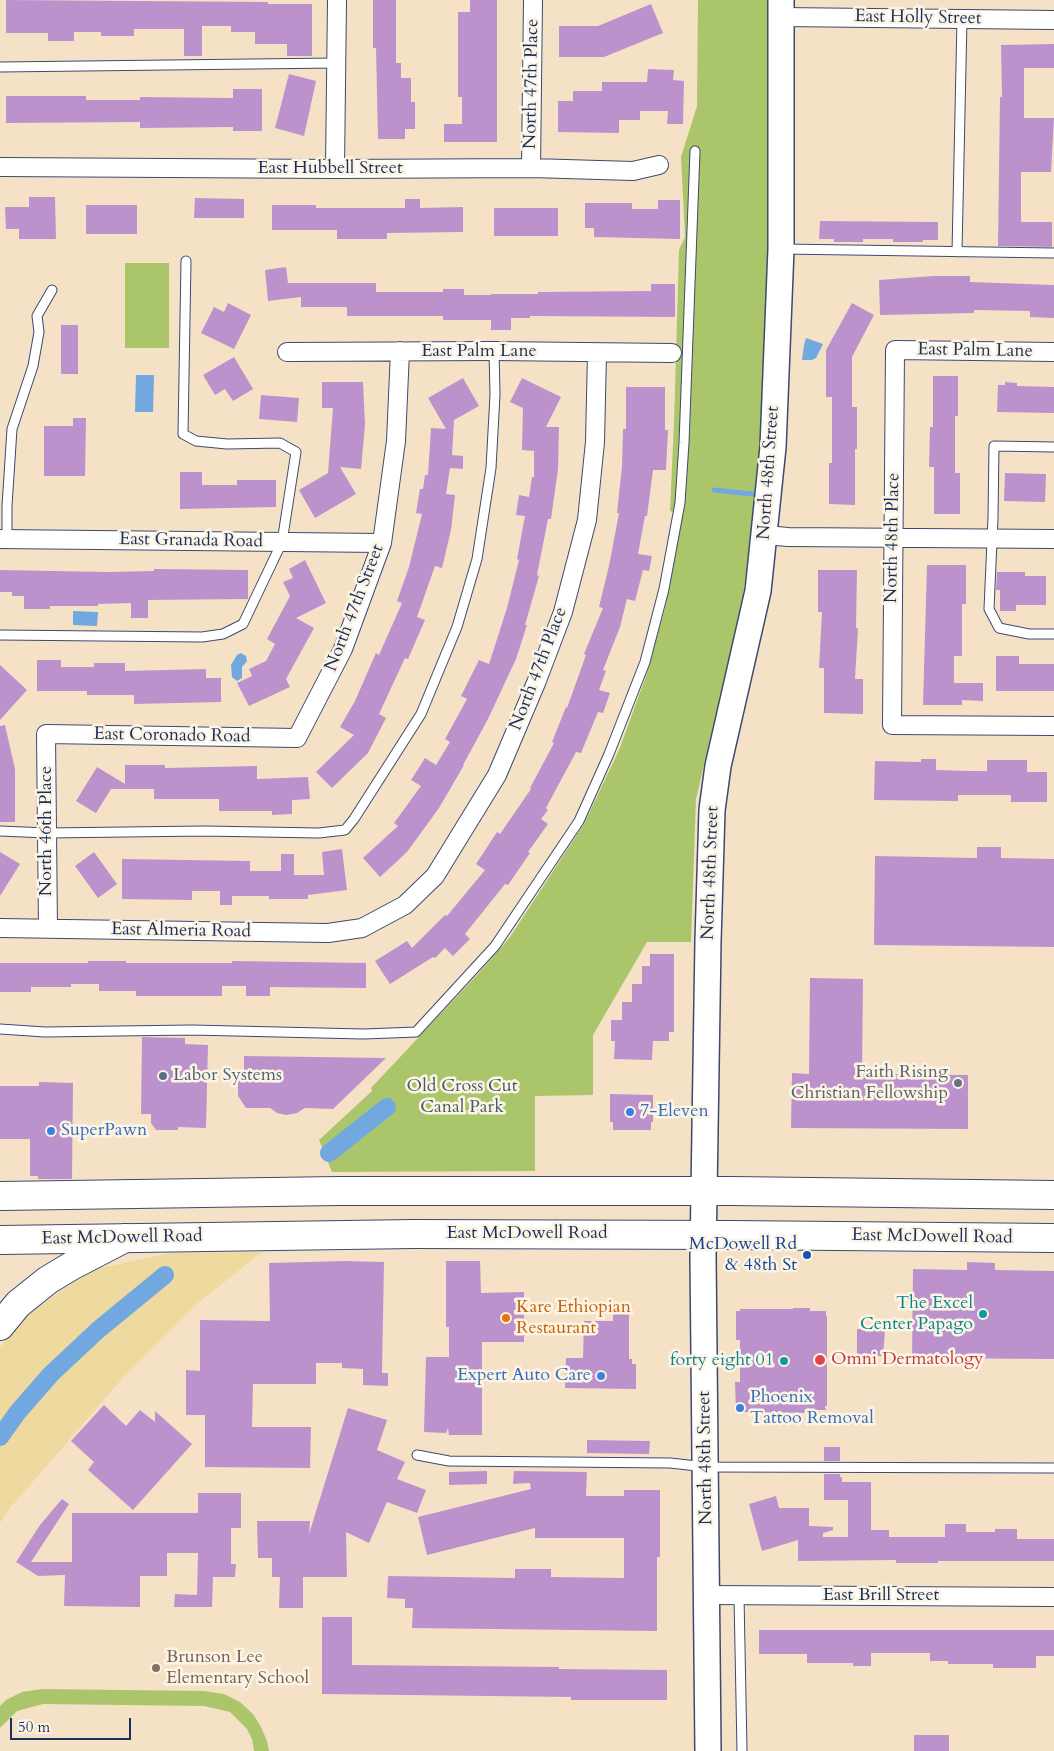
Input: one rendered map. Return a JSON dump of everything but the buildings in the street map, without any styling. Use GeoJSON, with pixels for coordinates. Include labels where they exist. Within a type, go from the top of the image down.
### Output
{"type":"FeatureCollection","features":[{"type":"Feature","properties":{"kind":"main road"},"geometry":{"type":"LineString","coordinates":[[0,1232],[2,1196],[264,1191],[704,1191],[1054,1195]]}},
{"type":"Feature","properties":{"kind":"main road"},"geometry":{"type":"LineString","coordinates":[[414,1191],[414,1234]]}},
{"type":"Feature","properties":{"kind":"main road"},"geometry":{"type":"LineString","coordinates":[[1023,1238],[1024,1195]]}},
{"type":"Feature","properties":{"kind":"main road","name":"East McDowell Road"},"geometry":{"type":"LineString","coordinates":[[0,1240],[414,1234],[1054,1238]]}},
{"type":"Feature","properties":{"kind":"main road"},"geometry":{"type":"LineString","coordinates":[[0,1326],[18,1304],[48,1280],[126,1238]]}},
{"type":"Feature","properties":{"kind":"street"},"geometry":{"type":"LineString","coordinates":[[335,169],[337,0]]}},
{"type":"Feature","properties":{"kind":"street","name":"North 47th Place"},"geometry":{"type":"LineString","coordinates":[[531,168],[532,0]]}},
{"type":"Feature","properties":{"kind":"street","name":"East Holly Street"},"geometry":{"type":"LineString","coordinates":[[781,9],[962,19],[1054,20]]}},
{"type":"Feature","properties":{"kind":"street","name":"North 48th Street"},"geometry":{"type":"LineString","coordinates":[[708,1751],[704,1191],[712,810],[718,766],[758,591],[773,447],[781,249],[781,9]]}},
{"type":"Feature","properties":{"kind":"street","name":"East Hubbell Street"},"geometry":{"type":"LineString","coordinates":[[0,167],[531,168],[633,171],[660,165]]}},
{"type":"Feature","properties":{"kind":"street","name":"East Palm Lane"},"geometry":{"type":"LineString","coordinates":[[895,350],[1054,352]]}},
{"type":"Feature","properties":{"kind":"street","name":"North 48th Place"},"geometry":{"type":"LineString","coordinates":[[895,350],[892,725],[1054,726]]}},
{"type":"Feature","properties":{"kind":"street","name":"North 47th Street"},"geometry":{"type":"LineString","coordinates":[[297,738],[343,649],[382,543],[396,440],[400,351]]}},
{"type":"Feature","properties":{"kind":"street","name":"East Palm Lane"},"geometry":{"type":"LineString","coordinates":[[287,352],[494,351],[597,354],[672,353]]}},
{"type":"Feature","properties":{"kind":"street","name":"North 47th Place"},"geometry":{"type":"LineString","coordinates":[[362,928],[405,905],[435,876],[497,775],[536,683],[562,612],[587,520],[595,442],[597,354]]}},
{"type":"Feature","properties":{"kind":"street"},"geometry":{"type":"LineString","coordinates":[[765,534],[788,537],[1054,539]]}},
{"type":"Feature","properties":{"kind":"street","name":"East Granada Road"},"geometry":{"type":"LineString","coordinates":[[4,539],[382,543]]}},
{"type":"Feature","properties":{"kind":"street","name":"North 46th Place"},"geometry":{"type":"LineString","coordinates":[[46,734],[48,928]]}},
{"type":"Feature","properties":{"kind":"street","name":"East Coronado Road"},"geometry":{"type":"LineString","coordinates":[[46,734],[297,738]]}},
{"type":"Feature","properties":{"kind":"street","name":"East Almeria Road"},"geometry":{"type":"LineString","coordinates":[[0,928],[328,933],[362,928]]}},
{"type":"Feature","properties":{"kind":"street","name":"East Brill Street"},"geometry":{"type":"LineString","coordinates":[[708,1595],[1054,1598]]}},
{"type":"Feature","properties":{"kind":"lane"},"geometry":{"type":"LineString","coordinates":[[957,252],[962,19]]}},
{"type":"Feature","properties":{"kind":"lane"},"geometry":{"type":"LineString","coordinates":[[0,68],[336,63]]}},
{"type":"Feature","properties":{"kind":"lane"},"geometry":{"type":"LineString","coordinates":[[0,1030],[45,1032],[192,1030],[364,1034],[416,1032],[495,946],[579,821],[609,754],[645,662],[664,589],[680,503],[682,477],[695,151]]}},
{"type":"Feature","properties":{"kind":"lane"},"geometry":{"type":"LineString","coordinates":[[781,249],[1054,253]]}},
{"type":"Feature","properties":{"kind":"lane"},"geometry":{"type":"LineString","coordinates":[[0,635],[202,637],[223,634],[243,624],[282,542],[296,452],[280,444],[227,444],[196,440],[183,434],[186,261]]}},
{"type":"Feature","properties":{"kind":"lane"},"geometry":{"type":"LineString","coordinates":[[4,539],[12,429],[33,366],[39,332],[37,316],[52,290]]}},
{"type":"Feature","properties":{"kind":"lane"},"geometry":{"type":"LineString","coordinates":[[0,831],[47,833],[204,831],[319,833],[344,830],[354,819],[421,714],[464,602],[477,559],[491,468],[495,395],[494,351]]}},
{"type":"Feature","properties":{"kind":"lane"},"geometry":{"type":"LineString","coordinates":[[1054,447],[994,446],[988,609],[999,628],[1029,634],[1054,634]]}},
{"type":"Feature","properties":{"kind":"lane"},"geometry":{"type":"LineString","coordinates":[[417,1455],[449,1461],[653,1463],[706,1466],[1054,1468]]}},
{"type":"Feature","properties":{"kind":"lane"},"geometry":{"type":"LineString","coordinates":[[739,1596],[742,1751]]}},
{"type":"Feature","properties":{"kind":"green space","name":"Old Cross Cut Canal Park"},"geometry":{"type":"Polygon","coordinates":[[[698,0],[771,0],[771,247],[761,446],[743,597],[696,799],[691,942],[647,942],[593,1035],[593,1095],[535,1096],[535,1171],[332,1172],[319,1140],[372,1091],[371,1088],[478,974],[510,937],[584,824],[619,750],[646,676],[665,608],[681,515],[670,511],[679,250],[685,237],[681,157],[697,106],[698,0]]]}},
{"type":"Feature","properties":{"kind":"green space"},"geometry":{"type":"Polygon","coordinates":[[[125,263],[169,263],[169,348],[125,348],[125,263]]]}},
{"type":"Feature","properties":{"kind":"green space"},"geometry":{"type":"Polygon","coordinates":[[[42,1689],[204,1691],[224,1694],[240,1702],[253,1714],[261,1727],[269,1751],[254,1751],[252,1739],[247,1729],[230,1712],[204,1706],[43,1704],[17,1711],[0,1728],[0,1706],[6,1700],[22,1692],[42,1689]]]}},
{"type":"Feature","properties":{"kind":"sand"},"geometry":{"type":"Polygon","coordinates":[[[262,1252],[197,1304],[122,1379],[11,1507],[0,1523],[0,1347],[27,1315],[92,1270],[169,1253],[262,1252]]]}},
{"type":"Feature","properties":{"kind":"water"},"geometry":{"type":"Polygon","coordinates":[[[806,338],[823,344],[816,358],[812,360],[802,360],[806,338]]]}},
{"type":"Feature","properties":{"kind":"water"},"geometry":{"type":"Polygon","coordinates":[[[136,375],[154,375],[153,412],[135,412],[136,375]]]}},
{"type":"Feature","properties":{"kind":"water"},"geometry":{"type":"Polygon","coordinates":[[[73,611],[98,612],[97,626],[73,625],[73,611]]]}},
{"type":"Feature","properties":{"kind":"water"},"geometry":{"type":"Polygon","coordinates":[[[241,653],[246,656],[247,661],[242,667],[242,678],[237,681],[232,677],[231,665],[237,655],[241,653]]]}},
{"type":"Feature","properties":{"kind":"waterway"},"geometry":{"type":"LineString","coordinates":[[714,490],[762,495]]}},
{"type":"Feature","properties":{"kind":"waterway"},"geometry":{"type":"LineString","coordinates":[[329,1153],[387,1107]]}},
{"type":"Feature","properties":{"kind":"waterway"},"geometry":{"type":"LineString","coordinates":[[0,1437],[17,1413],[51,1374],[98,1330],[165,1275]]}},
{"type":"Feature","properties":{"kind":"place","name":"Labor Systems"},"geometry":{"type":"Point","coordinates":[163,1076]}},
{"type":"Feature","properties":{"kind":"place","name":"Faith Rising Christian Fellowship"},"geometry":{"type":"Point","coordinates":[958,1083]}},
{"type":"Feature","properties":{"kind":"place","name":"7-Eleven"},"geometry":{"type":"Point","coordinates":[630,1112]}},
{"type":"Feature","properties":{"kind":"place","name":"SuperPawn"},"geometry":{"type":"Point","coordinates":[51,1131]}},
{"type":"Feature","properties":{"kind":"place","name":"McDowell Rd & 48th St"},"geometry":{"type":"Point","coordinates":[807,1255]}},
{"type":"Feature","properties":{"kind":"place","name":"The Excel Center Papago"},"geometry":{"type":"Point","coordinates":[983,1314]}},
{"type":"Feature","properties":{"kind":"place","name":"Kare Ethiopian Restaurant"},"geometry":{"type":"Point","coordinates":[506,1318]}},
{"type":"Feature","properties":{"kind":"place","name":"Omni Dermatology"},"geometry":{"type":"Point","coordinates":[820,1360]}},
{"type":"Feature","properties":{"kind":"place","name":"forty eight 01"},"geometry":{"type":"Point","coordinates":[784,1361]}},
{"type":"Feature","properties":{"kind":"place","name":"Expert Auto Care"},"geometry":{"type":"Point","coordinates":[601,1376]}},
{"type":"Feature","properties":{"kind":"place","name":"Phoenix Tattoo Removal"},"geometry":{"type":"Point","coordinates":[740,1408]}},
{"type":"Feature","properties":{"kind":"place","name":"Brunson Lee Elementary School"},"geometry":{"type":"Point","coordinates":[156,1668]}}]}
